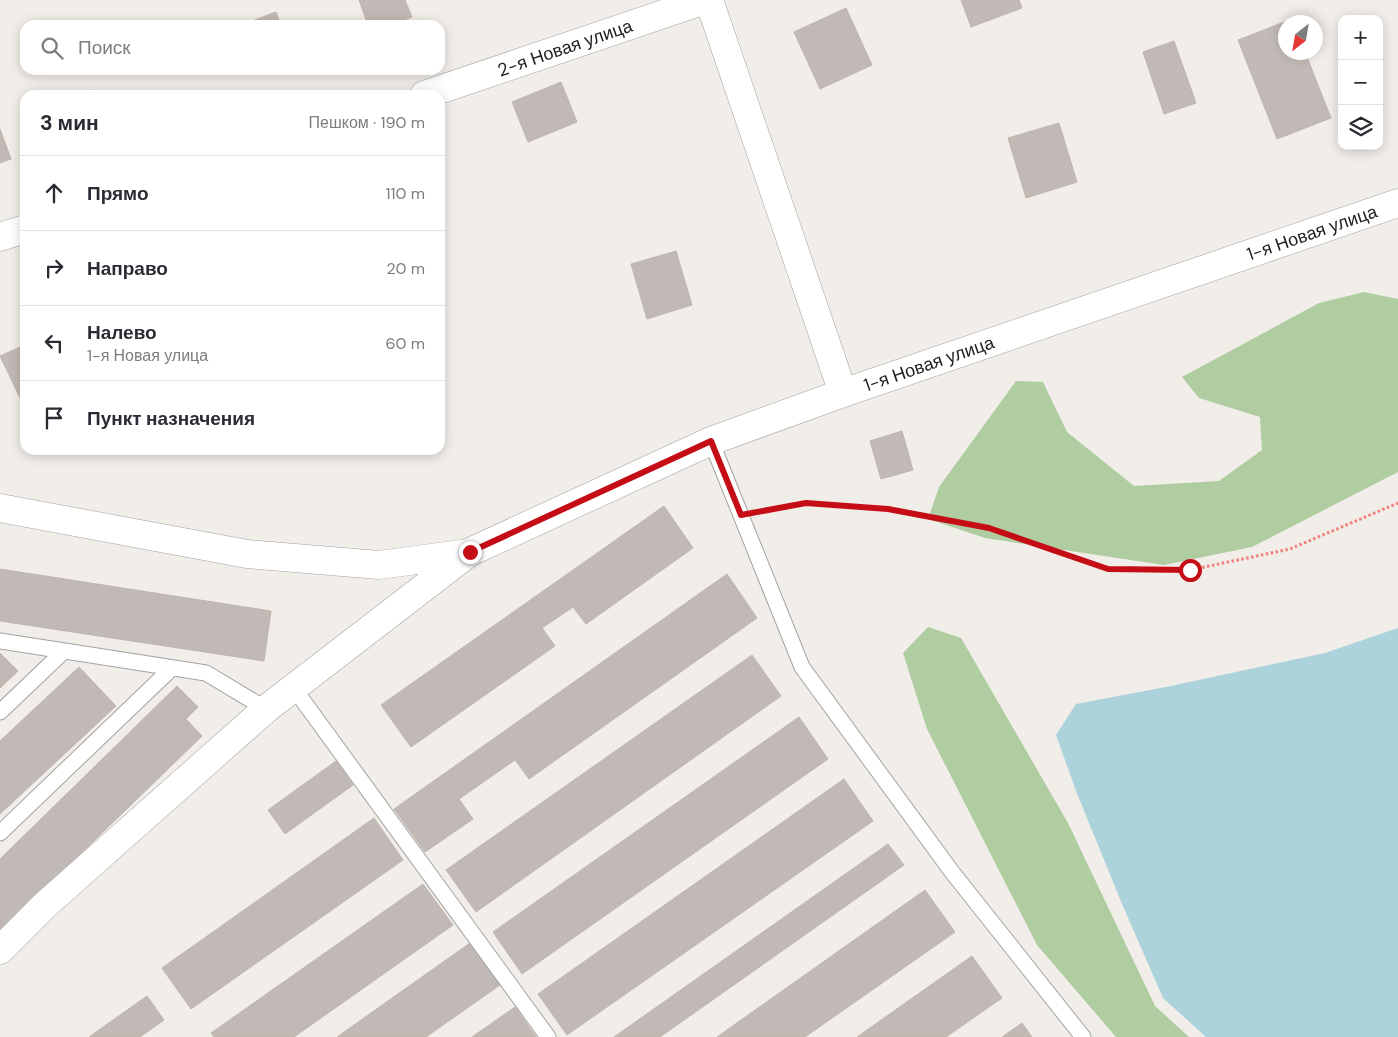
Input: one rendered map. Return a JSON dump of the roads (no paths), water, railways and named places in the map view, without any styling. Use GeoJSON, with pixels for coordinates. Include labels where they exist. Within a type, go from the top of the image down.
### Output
{"type":"FeatureCollection","features":[{"type":"Feature","properties":{"kind":"street","name":"2-я Новая улица"},"geometry":{"type":"LineString","coordinates":[[439,90],[707,0]]}},
{"type":"Feature","properties":{"kind":"street"},"geometry":{"type":"LineString","coordinates":[[707,0],[843,393]]}},
{"type":"Feature","properties":{"kind":"street","name":"1-я Новая улица"},"geometry":{"type":"LineString","coordinates":[[470,552],[711,441],[843,393],[1398,203]]}},
{"type":"Feature","properties":{"kind":"street"},"geometry":{"type":"LineString","coordinates":[[0,237],[20,231]]}},
{"type":"Feature","properties":{"kind":"street"},"geometry":{"type":"LineString","coordinates":[[0,508],[247,554],[379,565],[470,552]]}},
{"type":"Feature","properties":{"kind":"street"},"geometry":{"type":"LineString","coordinates":[[0,950],[45,905],[266,709],[470,552]]}},
{"type":"Feature","properties":{"kind":"lane"},"geometry":{"type":"LineString","coordinates":[[711,441],[802,667],[952,872],[1083,1037]]}},
{"type":"Feature","properties":{"kind":"lane"},"geometry":{"type":"LineString","coordinates":[[0,641],[206,673],[266,709]]}},
{"type":"Feature","properties":{"kind":"lane"},"geometry":{"type":"LineString","coordinates":[[0,712],[64,651]]}},
{"type":"Feature","properties":{"kind":"lane"},"geometry":{"type":"LineString","coordinates":[[0,833],[172,668]]}},
{"type":"Feature","properties":{"kind":"lane"},"geometry":{"type":"LineString","coordinates":[[294,687],[548,1037]]}},
{"type":"Feature","properties":{"kind":"water"},"geometry":{"type":"Polygon","coordinates":[[[1398,628],[1398,1037],[1206,1037],[1163,998],[1076,791],[1056,735],[1076,704],[1325,653],[1398,628]]]}}]}
